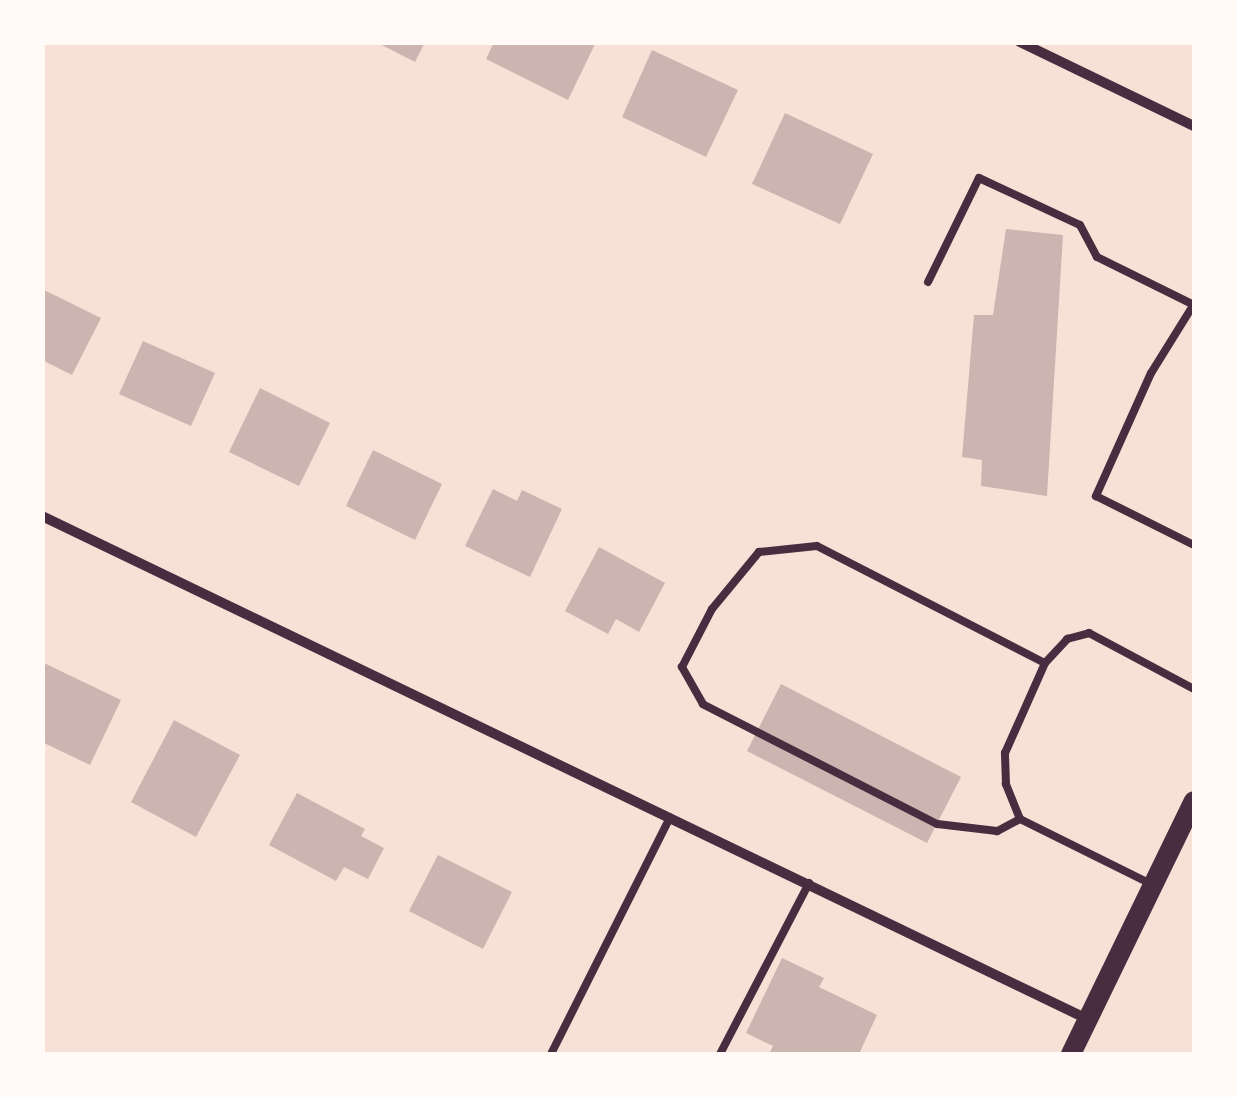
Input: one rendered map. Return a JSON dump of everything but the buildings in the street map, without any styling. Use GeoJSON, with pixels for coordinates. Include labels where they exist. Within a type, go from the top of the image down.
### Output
{"type":"FeatureCollection","features":[{"type":"Feature","properties":{"kind":"main road"},"geometry":{"type":"LineString","coordinates":[[1071,1054],[1194,801]]}},
{"type":"Feature","properties":{"kind":"street"},"geometry":{"type":"LineString","coordinates":[[1020,42],[1194,126]]}},
{"type":"Feature","properties":{"kind":"street"},"geometry":{"type":"LineString","coordinates":[[42,516],[1088,1020]]}},
{"type":"Feature","properties":{"kind":"lane"},"geometry":{"type":"LineString","coordinates":[[928,282],[979,178],[1080,226],[1097,256],[1194,305],[1151,374],[1096,496],[1194,545]]}},
{"type":"Feature","properties":{"kind":"lane"},"geometry":{"type":"LineString","coordinates":[[1020,819],[997,831],[937,824],[704,704],[682,667],[712,609],[758,552],[817,546],[1045,663]]}},
{"type":"Feature","properties":{"kind":"lane"},"geometry":{"type":"LineString","coordinates":[[1154,885],[1020,819],[1006,784],[1005,753],[1045,663],[1067,639],[1089,633],[1194,689]]}},
{"type":"Feature","properties":{"kind":"lane"},"geometry":{"type":"LineString","coordinates":[[551,1054],[670,817]]}},
{"type":"Feature","properties":{"kind":"lane"},"geometry":{"type":"LineString","coordinates":[[720,1054],[809,883]]}}]}
